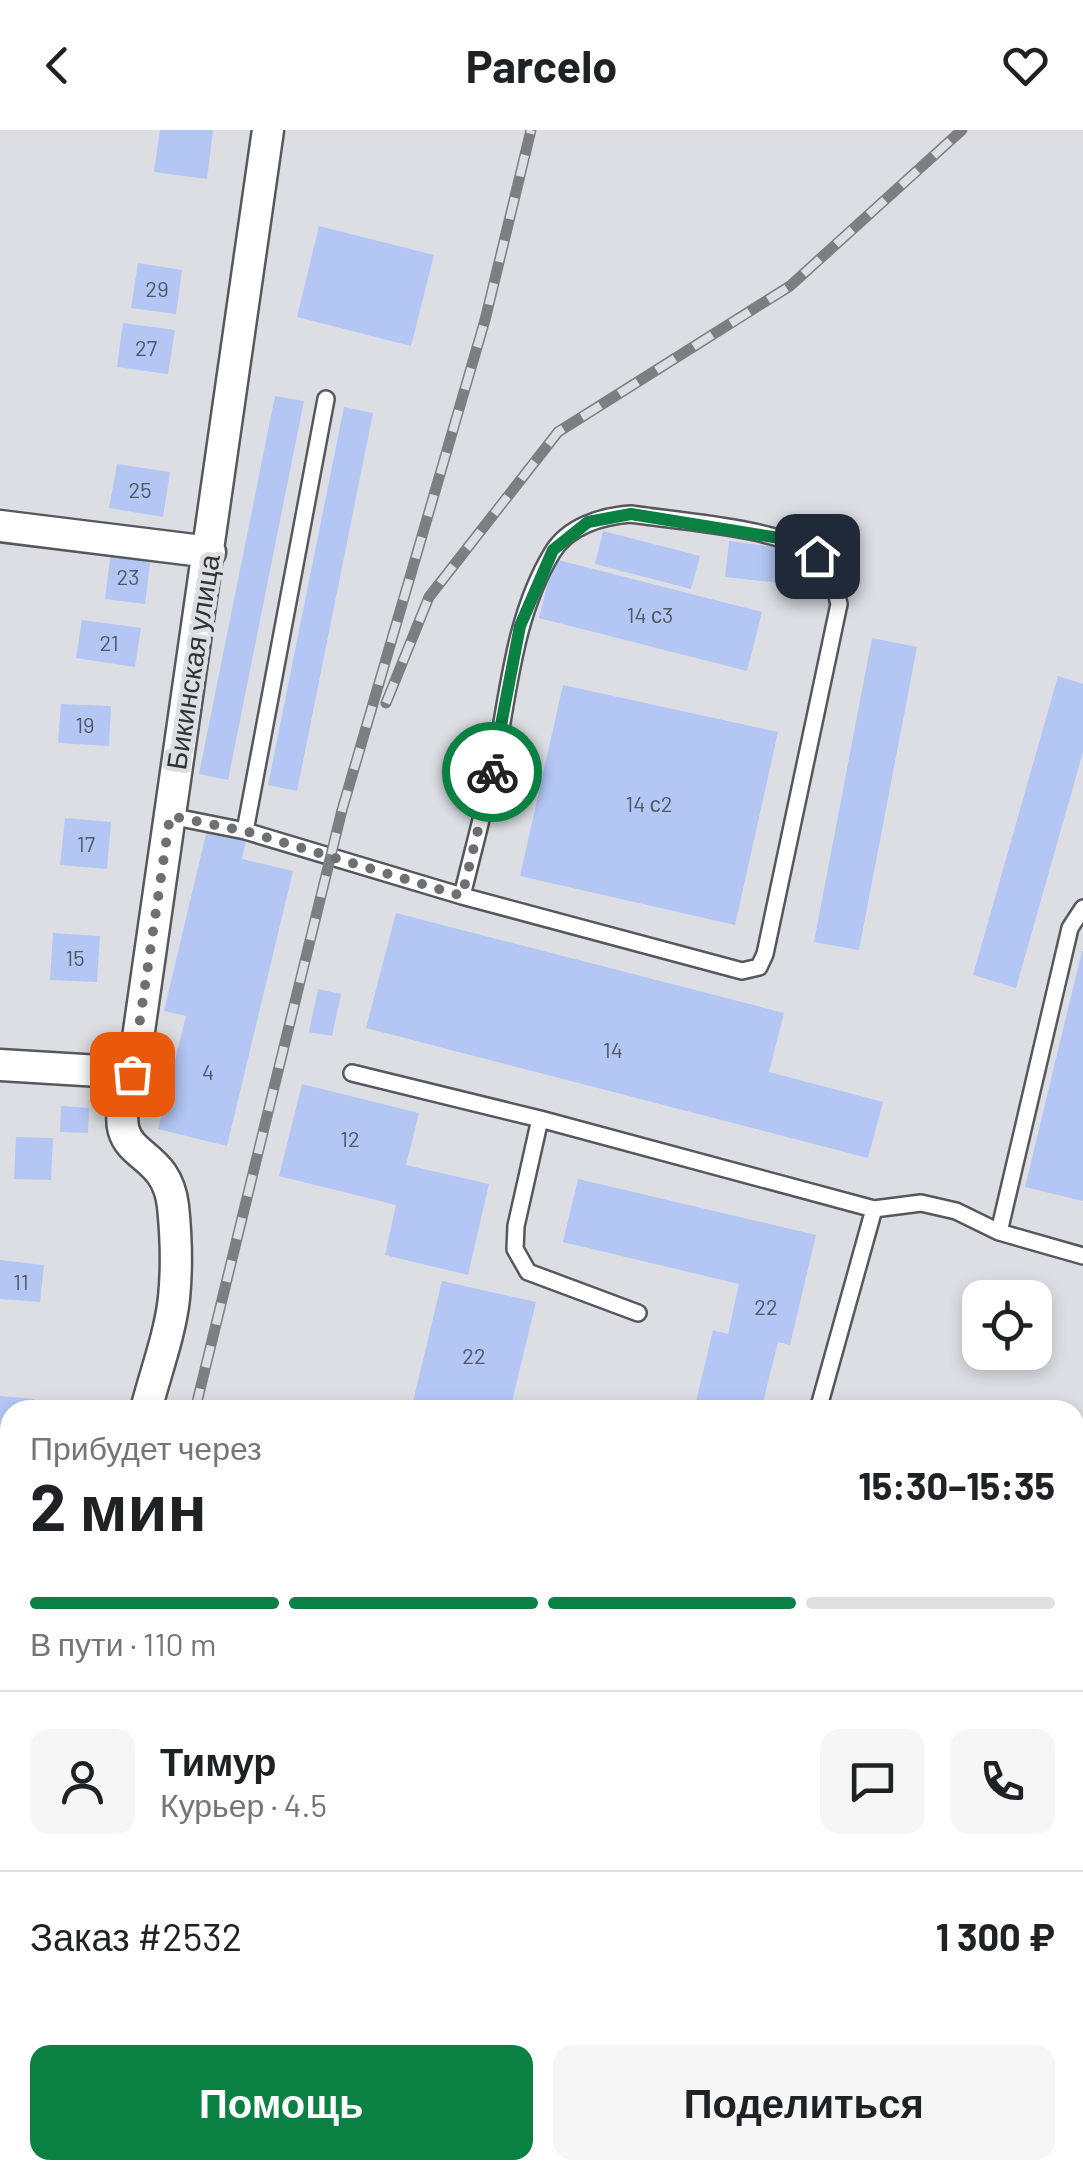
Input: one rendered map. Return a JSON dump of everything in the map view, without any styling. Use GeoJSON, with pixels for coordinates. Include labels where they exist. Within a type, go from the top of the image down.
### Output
{"type":"FeatureCollection","features":[{"type":"Feature","properties":{"kind":"street","name":"Бикинская улица"},"geometry":{"type":"LineString","coordinates":[[149,1400],[174,1300],[172,1202],[164,1172],[140,1155],[122,1132],[122,1102],[132,1074],[268,130]]}},
{"type":"Feature","properties":{"kind":"street"},"geometry":{"type":"LineString","coordinates":[[0,526],[210,552]]}},
{"type":"Feature","properties":{"kind":"street"},"geometry":{"type":"LineString","coordinates":[[0,1065],[132,1074]]}},
{"type":"Feature","properties":{"kind":"lane"},"geometry":{"type":"LineString","coordinates":[[245,831],[326,399]]}},
{"type":"Feature","properties":{"kind":"lane"},"geometry":{"type":"LineString","coordinates":[[170,816],[245,831],[462,896],[742,971],[760,967],[839,604],[834,583],[817,556],[785,539],[631,514],[588,522],[553,550],[520,626],[494,763],[462,896]]}},
{"type":"Feature","properties":{"kind":"lane"},"geometry":{"type":"LineString","coordinates":[[998,1232],[1070,928],[1083,908]]}},
{"type":"Feature","properties":{"kind":"lane"},"geometry":{"type":"LineString","coordinates":[[352,1074],[540,1119],[874,1209],[921,1203],[956,1211],[998,1232],[1083,1256]]}},
{"type":"Feature","properties":{"kind":"lane"},"geometry":{"type":"LineString","coordinates":[[540,1119],[516,1226],[515,1250],[528,1272],[638,1313]]}},
{"type":"Feature","properties":{"kind":"lane"},"geometry":{"type":"LineString","coordinates":[[821,1400],[874,1209]]}},
{"type":"Feature","properties":{"kind":"building"},"geometry":{"type":"Polygon","coordinates":[[[160,130],[213,130],[207,179],[154,172],[160,130]]]}},
{"type":"Feature","properties":{"kind":"building"},"geometry":{"type":"Polygon","coordinates":[[[319,226],[434,255],[411,346],[297,317],[319,226]]]}},
{"type":"Feature","properties":{"kind":"building"},"geometry":{"type":"Polygon","coordinates":[[[138,263],[182,270],[176,314],[131,308],[138,263]]]}},
{"type":"Feature","properties":{"kind":"building"},"geometry":{"type":"Polygon","coordinates":[[[123,323],[175,330],[168,374],[117,367],[123,323]]]}},
{"type":"Feature","properties":{"kind":"building"},"geometry":{"type":"Polygon","coordinates":[[[275,396],[304,401],[228,780],[199,774],[275,396]]]}},
{"type":"Feature","properties":{"kind":"building"},"geometry":{"type":"Polygon","coordinates":[[[344,407],[373,413],[297,791],[268,785],[344,407]]]}},
{"type":"Feature","properties":{"kind":"building"},"geometry":{"type":"Polygon","coordinates":[[[117,464],[170,472],[163,517],[109,508],[117,464]]]}},
{"type":"Feature","properties":{"kind":"building"},"geometry":{"type":"Polygon","coordinates":[[[603,531],[700,556],[691,589],[595,564],[603,531]]]}},
{"type":"Feature","properties":{"kind":"building"},"geometry":{"type":"Polygon","coordinates":[[[729,541],[785,548],[781,583],[725,577],[729,541]]]}},
{"type":"Feature","properties":{"kind":"building"},"geometry":{"type":"Polygon","coordinates":[[[111,550],[151,555],[145,604],[105,599],[111,550]]]}},
{"type":"Feature","properties":{"kind":"building"},"geometry":{"type":"Polygon","coordinates":[[[554,559],[762,612],[747,671],[539,618],[554,559]]]}},
{"type":"Feature","properties":{"kind":"building"},"geometry":{"type":"Polygon","coordinates":[[[82,620],[141,628],[135,667],[76,658],[82,620]]]}},
{"type":"Feature","properties":{"kind":"building"},"geometry":{"type":"Polygon","coordinates":[[[872,638],[917,647],[859,950],[814,942],[872,638]]]}},
{"type":"Feature","properties":{"kind":"building"},"geometry":{"type":"Polygon","coordinates":[[[1058,676],[1083,684],[1083,752],[1016,988],[973,975],[1058,676]]]}},
{"type":"Feature","properties":{"kind":"building"},"geometry":{"type":"Polygon","coordinates":[[[563,685],[778,732],[735,925],[520,876],[563,685]]]}},
{"type":"Feature","properties":{"kind":"building"},"geometry":{"type":"Polygon","coordinates":[[[61,704],[111,706],[109,746],[58,743],[61,704]]]}},
{"type":"Feature","properties":{"kind":"building"},"geometry":{"type":"Polygon","coordinates":[[[65,818],[111,822],[107,869],[60,865],[65,818]]]}},
{"type":"Feature","properties":{"kind":"building"},"geometry":{"type":"Polygon","coordinates":[[[207,830],[246,840],[242,859],[293,871],[227,1146],[158,1129],[186,1016],[164,1011],[207,830]]]}},
{"type":"Feature","properties":{"kind":"building"},"geometry":{"type":"Polygon","coordinates":[[[396,913],[784,1013],[769,1072],[883,1102],[868,1158],[366,1028],[396,913]]]}},
{"type":"Feature","properties":{"kind":"building"},"geometry":{"type":"Polygon","coordinates":[[[53,933],[100,936],[97,982],[50,980],[53,933]]]}},
{"type":"Feature","properties":{"kind":"building"},"geometry":{"type":"Polygon","coordinates":[[[1083,951],[1083,1201],[1025,1187],[1083,951]]]}},
{"type":"Feature","properties":{"kind":"building"},"geometry":{"type":"Polygon","coordinates":[[[318,989],[341,994],[332,1036],[309,1032],[318,989]]]}},
{"type":"Feature","properties":{"kind":"building"},"geometry":{"type":"Polygon","coordinates":[[[302,1084],[419,1113],[406,1165],[489,1184],[468,1275],[385,1255],[396,1205],[279,1176],[302,1084]]]}},
{"type":"Feature","properties":{"kind":"building"},"geometry":{"type":"Polygon","coordinates":[[[61,1106],[89,1108],[88,1133],[60,1132],[61,1106]]]}},
{"type":"Feature","properties":{"kind":"building"},"geometry":{"type":"Polygon","coordinates":[[[16,1137],[53,1138],[51,1180],[14,1179],[16,1137]]]}},
{"type":"Feature","properties":{"kind":"building"},"geometry":{"type":"Polygon","coordinates":[[[578,1179],[816,1235],[790,1345],[778,1342],[764,1400],[696,1400],[713,1330],[728,1334],[739,1284],[563,1242],[578,1179]]]}},
{"type":"Feature","properties":{"kind":"building"},"geometry":{"type":"Polygon","coordinates":[[[0,1260],[44,1265],[40,1302],[0,1299],[0,1260]]]}},
{"type":"Feature","properties":{"kind":"building"},"geometry":{"type":"Polygon","coordinates":[[[442,1281],[536,1302],[512,1400],[413,1400],[442,1281]]]}},
{"type":"Feature","properties":{"kind":"building"},"geometry":{"type":"Polygon","coordinates":[[[0,1396],[35,1399],[35,1400],[0,1400],[0,1396]]]}},
{"type":"Feature","properties":{"kind":"railway"},"geometry":{"type":"LineString","coordinates":[[197,1400],[342,810],[485,320],[531,130]]}},
{"type":"Feature","properties":{"kind":"railway"},"geometry":{"type":"LineString","coordinates":[[386,703],[429,597],[558,432],[790,286],[962,130]]}},
{"type":"Feature","properties":{"kind":"way so far"},"geometry":{"type":"LineString","coordinates":[[132,1074],[170,816],[245,831],[462,896],[492,772]]}},
{"type":"Feature","properties":{"kind":"route"},"geometry":{"type":"LineString","coordinates":[[492,772],[520,626],[553,550],[588,522],[631,514],[785,539],[817,556]]}}]}
